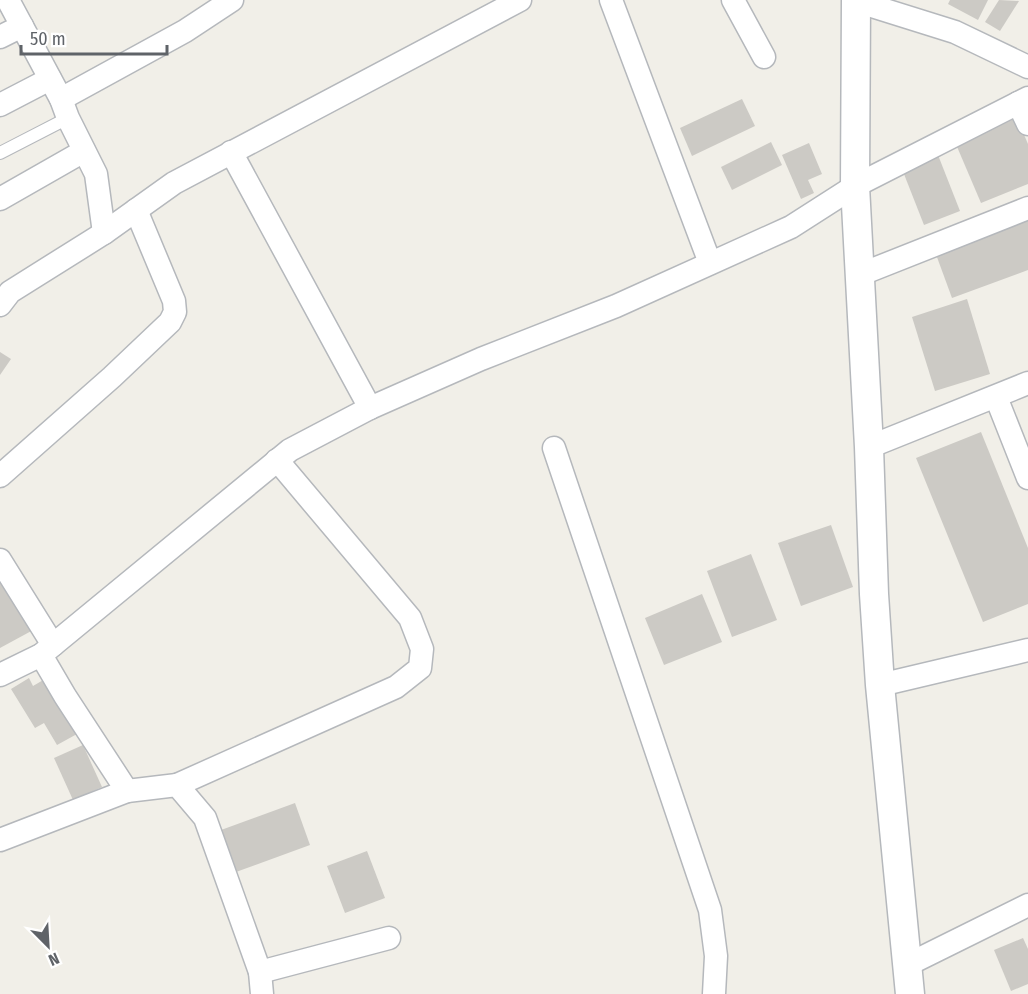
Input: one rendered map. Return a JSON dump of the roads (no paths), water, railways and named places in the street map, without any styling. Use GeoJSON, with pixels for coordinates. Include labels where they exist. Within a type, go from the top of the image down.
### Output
{"type":"FeatureCollection","features":[{"type":"Feature","properties":{"kind":"street"},"geometry":{"type":"LineString","coordinates":[[8,0],[96,174],[104,232]]}},
{"type":"Feature","properties":{"kind":"street"},"geometry":{"type":"LineString","coordinates":[[0,105],[60,99],[185,31],[232,0]]}},
{"type":"Feature","properties":{"kind":"street"},"geometry":{"type":"LineString","coordinates":[[3,291],[104,232],[174,183],[520,0]]}},
{"type":"Feature","properties":{"kind":"street"},"geometry":{"type":"LineString","coordinates":[[611,0],[710,263]]}},
{"type":"Feature","properties":{"kind":"street"},"geometry":{"type":"LineString","coordinates":[[733,0],[764,57]]}},
{"type":"Feature","properties":{"kind":"street"},"geometry":{"type":"LineString","coordinates":[[910,994],[880,685],[855,186],[856,1],[955,32],[1028,66]]}},
{"type":"Feature","properties":{"kind":"street"},"geometry":{"type":"LineString","coordinates":[[0,37],[22,26]]}},
{"type":"Feature","properties":{"kind":"street"},"geometry":{"type":"LineString","coordinates":[[0,675],[47,650],[290,450],[370,408],[480,359],[616,306],[791,227],[855,186],[1023,101],[1028,124]]}},
{"type":"Feature","properties":{"kind":"street"},"geometry":{"type":"LineString","coordinates":[[0,199],[84,151]]}},
{"type":"Feature","properties":{"kind":"street"},"geometry":{"type":"LineString","coordinates":[[231,152],[370,408]]}},
{"type":"Feature","properties":{"kind":"street"},"geometry":{"type":"LineString","coordinates":[[859,276],[1028,208]]}},
{"type":"Feature","properties":{"kind":"street"},"geometry":{"type":"LineString","coordinates":[[0,476],[112,377],[170,322],[175,312],[174,301],[136,210]]}},
{"type":"Feature","properties":{"kind":"street"},"geometry":{"type":"LineString","coordinates":[[869,447],[1028,383]]}},
{"type":"Feature","properties":{"kind":"street"},"geometry":{"type":"LineString","coordinates":[[996,397],[1028,478]]}},
{"type":"Feature","properties":{"kind":"street"},"geometry":{"type":"LineString","coordinates":[[554,448],[710,910],[716,956],[714,994]]}},
{"type":"Feature","properties":{"kind":"street"},"geometry":{"type":"LineString","coordinates":[[0,840],[127,791],[177,785],[396,687],[420,668],[422,650],[410,618],[277,460]]}},
{"type":"Feature","properties":{"kind":"street"},"geometry":{"type":"LineString","coordinates":[[0,560],[47,650],[65,696],[127,791]]}},
{"type":"Feature","properties":{"kind":"street"},"geometry":{"type":"LineString","coordinates":[[880,685],[1028,650]]}},
{"type":"Feature","properties":{"kind":"street"},"geometry":{"type":"LineString","coordinates":[[177,785],[205,818],[261,983],[389,938]]}},
{"type":"Feature","properties":{"kind":"street"},"geometry":{"type":"LineString","coordinates":[[907,965],[1028,905]]}},
{"type":"Feature","properties":{"kind":"lane"},"geometry":{"type":"LineString","coordinates":[[0,153],[60,99]]}}]}
